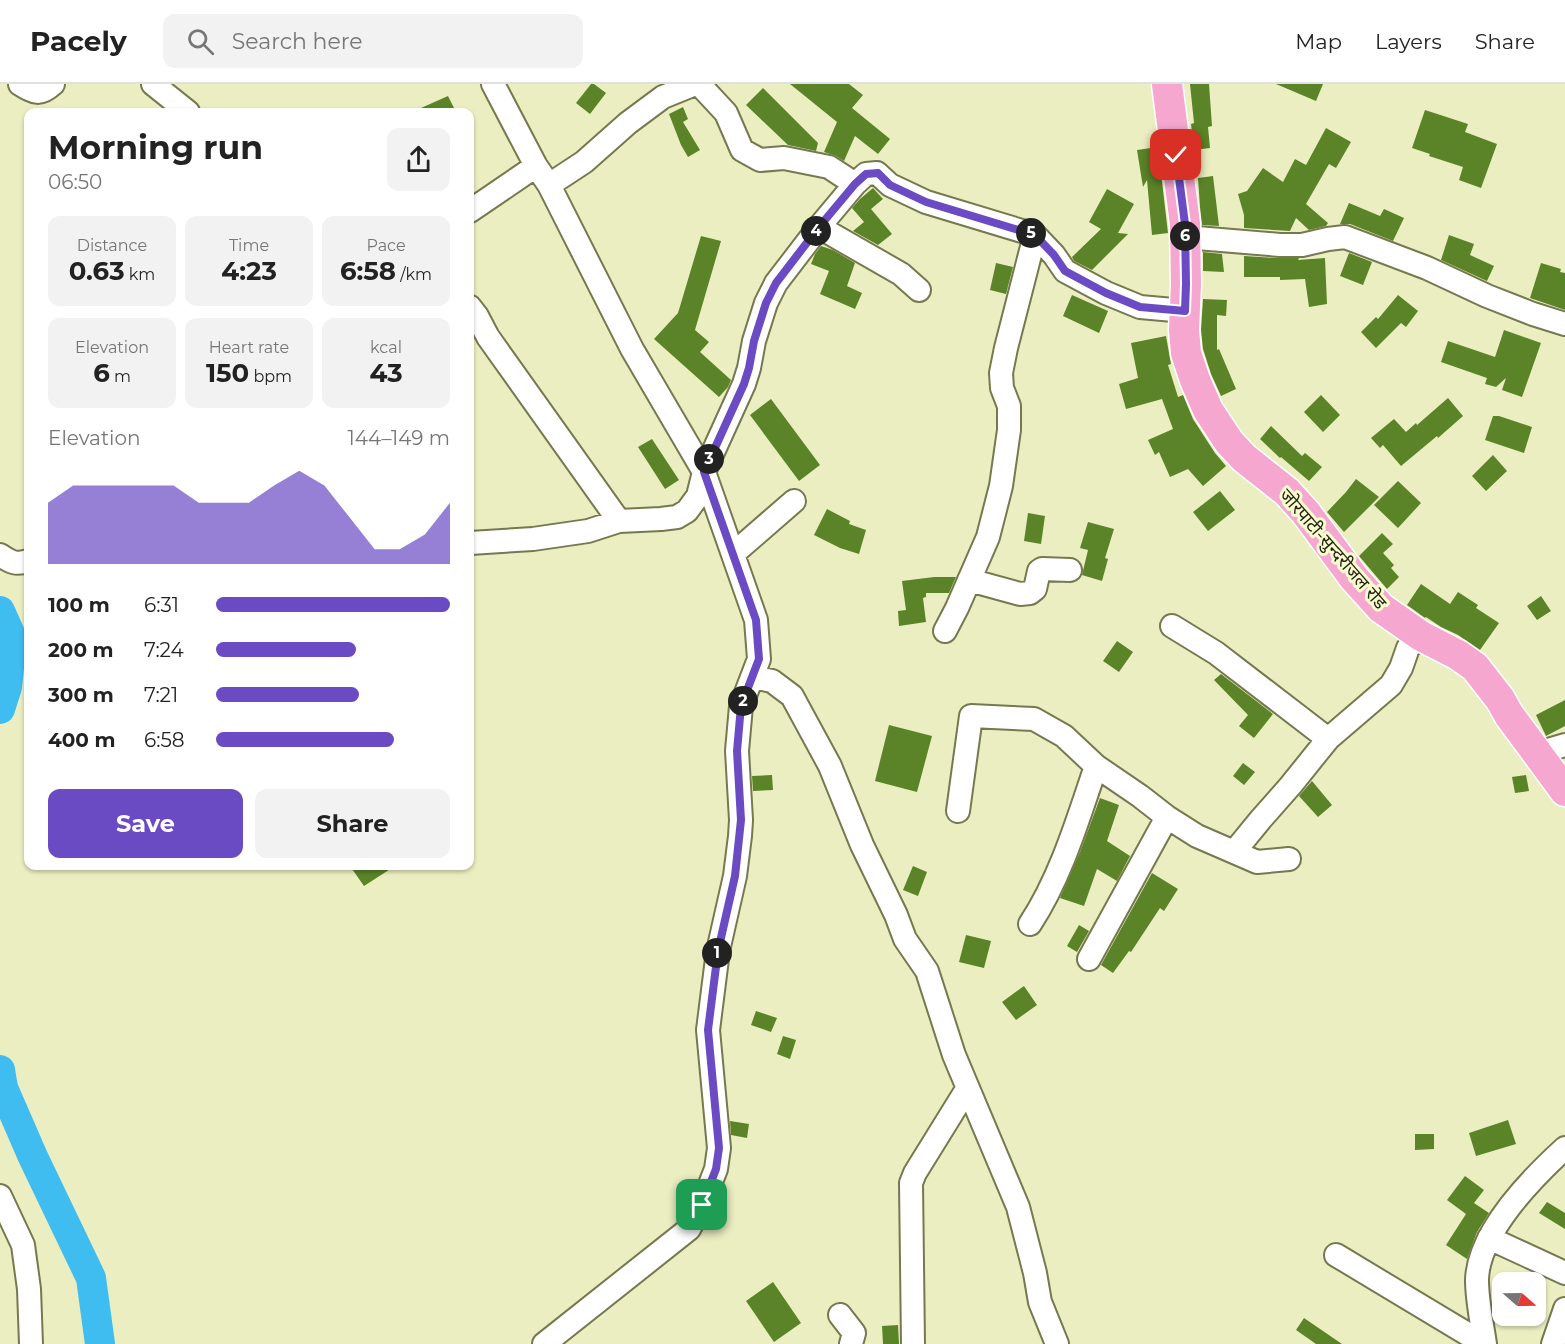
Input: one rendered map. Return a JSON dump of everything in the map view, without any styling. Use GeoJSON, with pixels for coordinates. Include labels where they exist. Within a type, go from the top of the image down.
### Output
{"type":"FeatureCollection","features":[{"type":"Feature","properties":{"kind":"main road","name":"जोरपाटी-सुन्दरीजल रोड"},"geometry":{"type":"LineString","coordinates":[[1167,84],[1185,224],[1184,330],[1186,353],[1208,410],[1229,442],[1244,458],[1287,492],[1306,513],[1354,578],[1381,608],[1421,636],[1475,667],[1509,714],[1552,749],[1565,791]]}},
{"type":"Feature","properties":{"kind":"street"},"geometry":{"type":"LineString","coordinates":[[20,84],[39,93],[53,84]]}},
{"type":"Feature","properties":{"kind":"street"},"geometry":{"type":"LineString","coordinates":[[153,84],[183,108]]}},
{"type":"Feature","properties":{"kind":"street"},"geometry":{"type":"LineString","coordinates":[[493,84],[536,166],[549,185],[633,349],[704,472],[756,620],[759,659],[741,706],[737,751],[741,820],[735,876],[718,951],[708,1030],[719,1148],[716,1169],[702,1205],[689,1228],[544,1344]]}},
{"type":"Feature","properties":{"kind":"street"},"geometry":{"type":"LineString","coordinates":[[549,185],[585,162],[628,123],[663,97],[697,84],[726,113],[742,150],[760,160],[784,158],[829,167],[855,184]]}},
{"type":"Feature","properties":{"kind":"street"},"geometry":{"type":"LineString","coordinates":[[474,208],[536,166]]}},
{"type":"Feature","properties":{"kind":"street"},"geometry":{"type":"LineString","coordinates":[[474,543],[588,531],[620,521],[677,517],[687,511],[698,496],[704,472],[744,384],[766,303],[776,283],[819,227],[866,174],[878,173],[890,185],[926,202],[1035,235],[1065,271],[1106,293],[1140,307],[1185,311]]}},
{"type":"Feature","properties":{"kind":"street"},"geometry":{"type":"LineString","coordinates":[[819,227],[901,274],[919,290]]}},
{"type":"Feature","properties":{"kind":"street"},"geometry":{"type":"LineString","coordinates":[[945,631],[988,537],[1000,486],[1009,430],[1009,406],[1002,387],[1001,373],[1035,235]]}},
{"type":"Feature","properties":{"kind":"street"},"geometry":{"type":"LineString","coordinates":[[1185,237],[1280,245],[1302,245],[1345,237],[1427,268],[1487,296],[1565,324]]}},
{"type":"Feature","properties":{"kind":"street"},"geometry":{"type":"LineString","coordinates":[[474,312],[488,337],[620,521]]}},
{"type":"Feature","properties":{"kind":"street"},"geometry":{"type":"LineString","coordinates":[[733,554],[794,501]]}},
{"type":"Feature","properties":{"kind":"street"},"geometry":{"type":"LineString","coordinates":[[0,555],[19,564],[24,562]]}},
{"type":"Feature","properties":{"kind":"street"},"geometry":{"type":"LineString","coordinates":[[969,580],[1020,594],[1029,593],[1035,589],[1039,571],[1042,569],[1070,570]]}},
{"type":"Feature","properties":{"kind":"street"},"geometry":{"type":"LineString","coordinates":[[1172,626],[1216,653],[1328,739]]}},
{"type":"Feature","properties":{"kind":"street"},"geometry":{"type":"LineString","coordinates":[[1234,852],[1328,739],[1391,685],[1401,668],[1408,648],[1421,636]]}},
{"type":"Feature","properties":{"kind":"street"},"geometry":{"type":"LineString","coordinates":[[753,677],[772,681],[792,696],[830,766],[862,845],[905,939],[927,971],[954,1055],[1018,1207],[1040,1302],[1057,1344]]}},
{"type":"Feature","properties":{"kind":"street"},"geometry":{"type":"LineString","coordinates":[[958,811],[972,717],[1034,720],[1064,736],[1096,766],[1197,836],[1257,862],[1289,859]]}},
{"type":"Feature","properties":{"kind":"street"},"geometry":{"type":"LineString","coordinates":[[1030,924],[1056,876],[1096,766]]}},
{"type":"Feature","properties":{"kind":"street"},"geometry":{"type":"LineString","coordinates":[[1089,959],[1167,817]]}},
{"type":"Feature","properties":{"kind":"street"},"geometry":{"type":"LineString","coordinates":[[913,1344],[911,1183],[968,1089]]}},
{"type":"Feature","properties":{"kind":"street"},"geometry":{"type":"LineString","coordinates":[[1485,1344],[1477,1280],[1479,1261],[1489,1238],[1517,1196],[1565,1148]]}},
{"type":"Feature","properties":{"kind":"street"},"geometry":{"type":"LineString","coordinates":[[0,1196],[22,1245],[29,1289],[32,1344]]}},
{"type":"Feature","properties":{"kind":"street"},"geometry":{"type":"LineString","coordinates":[[1489,1238],[1565,1273]]}},
{"type":"Feature","properties":{"kind":"street"},"geometry":{"type":"LineString","coordinates":[[1336,1255],[1485,1344]]}},
{"type":"Feature","properties":{"kind":"street"},"geometry":{"type":"LineString","coordinates":[[1553,1344],[1565,1309]]}},
{"type":"Feature","properties":{"kind":"street"},"geometry":{"type":"LineString","coordinates":[[840,1315],[854,1333],[851,1344]]}},
{"type":"Feature","properties":{"kind":"building"},"geometry":{"type":"Polygon","coordinates":[[[591,84],[606,93],[590,114],[576,103],[591,84]]]}},
{"type":"Feature","properties":{"kind":"building"},"geometry":{"type":"Polygon","coordinates":[[[790,84],[849,84],[863,95],[852,108],[890,139],[878,154],[855,136],[844,161],[824,152],[837,122],[790,84]]]}},
{"type":"Feature","properties":{"kind":"building"},"geometry":{"type":"Polygon","coordinates":[[[1190,84],[1209,84],[1212,126],[1208,127],[1210,148],[1194,150],[1190,84]]]}},
{"type":"Feature","properties":{"kind":"building"},"geometry":{"type":"Polygon","coordinates":[[[1276,84],[1323,84],[1316,101],[1276,84]]]}},
{"type":"Feature","properties":{"kind":"building"},"geometry":{"type":"Polygon","coordinates":[[[763,88],[818,143],[816,151],[788,145],[746,105],[763,88]]]}},
{"type":"Feature","properties":{"kind":"building"},"geometry":{"type":"Polygon","coordinates":[[[448,96],[454,108],[421,108],[448,96]]]}},
{"type":"Feature","properties":{"kind":"building"},"geometry":{"type":"Polygon","coordinates":[[[683,107],[688,119],[683,122],[700,150],[688,157],[669,114],[683,107]]]}},
{"type":"Feature","properties":{"kind":"building"},"geometry":{"type":"Polygon","coordinates":[[[1425,110],[1468,124],[1465,132],[1497,144],[1481,188],[1459,180],[1463,167],[1412,148],[1425,110]]]}},
{"type":"Feature","properties":{"kind":"building"},"geometry":{"type":"Polygon","coordinates":[[[1326,128],[1351,142],[1336,168],[1329,164],[1306,204],[1328,223],[1326,226],[1309,230],[1296,218],[1290,231],[1244,228],[1244,215],[1238,194],[1247,191],[1263,168],[1283,182],[1295,159],[1306,165],[1326,128]]]}},
{"type":"Feature","properties":{"kind":"building"},"geometry":{"type":"Polygon","coordinates":[[[1158,147],[1168,233],[1152,235],[1147,180],[1143,187],[1137,150],[1158,147]]]}},
{"type":"Feature","properties":{"kind":"building"},"geometry":{"type":"Polygon","coordinates":[[[1213,176],[1219,226],[1202,225],[1198,178],[1213,176]]]}},
{"type":"Feature","properties":{"kind":"building"},"geometry":{"type":"Polygon","coordinates":[[[873,188],[883,199],[871,209],[892,234],[878,245],[853,231],[864,222],[852,208],[873,188]]]}},
{"type":"Feature","properties":{"kind":"building"},"geometry":{"type":"Polygon","coordinates":[[[1107,189],[1134,204],[1118,233],[1128,234],[1092,270],[1074,261],[1072,257],[1101,229],[1089,222],[1107,189]]]}},
{"type":"Feature","properties":{"kind":"building"},"geometry":{"type":"Polygon","coordinates":[[[1349,203],[1380,216],[1384,209],[1404,218],[1393,241],[1350,224],[1340,224],[1349,203]]]}},
{"type":"Feature","properties":{"kind":"building"},"geometry":{"type":"Polygon","coordinates":[[[1449,235],[1474,244],[1470,255],[1494,266],[1487,281],[1441,260],[1449,235]]]}},
{"type":"Feature","properties":{"kind":"building"},"geometry":{"type":"Polygon","coordinates":[[[701,236],[721,241],[695,330],[709,342],[700,352],[731,380],[719,397],[654,339],[678,313],[701,236]]]}},
{"type":"Feature","properties":{"kind":"building"},"geometry":{"type":"Polygon","coordinates":[[[821,246],[855,263],[847,286],[862,293],[855,309],[820,294],[829,271],[811,264],[821,246]]]}},
{"type":"Feature","properties":{"kind":"building"},"geometry":{"type":"Polygon","coordinates":[[[1203,252],[1222,254],[1224,272],[1203,271],[1203,252]]]}},
{"type":"Feature","properties":{"kind":"building"},"geometry":{"type":"Polygon","coordinates":[[[1349,253],[1372,262],[1363,285],[1340,276],[1349,253]]]}},
{"type":"Feature","properties":{"kind":"building"},"geometry":{"type":"Polygon","coordinates":[[[1244,256],[1299,258],[1298,260],[1325,258],[1327,304],[1309,307],[1305,279],[1280,280],[1280,277],[1244,277],[1244,256]]]}},
{"type":"Feature","properties":{"kind":"building"},"geometry":{"type":"Polygon","coordinates":[[[996,263],[1013,267],[1006,294],[990,290],[996,263]]]}},
{"type":"Feature","properties":{"kind":"building"},"geometry":{"type":"Polygon","coordinates":[[[1541,263],[1561,269],[1560,272],[1565,273],[1565,310],[1530,298],[1541,263]]]}},
{"type":"Feature","properties":{"kind":"building"},"geometry":{"type":"Polygon","coordinates":[[[1072,295],[1108,311],[1099,333],[1063,316],[1072,295]]]}},
{"type":"Feature","properties":{"kind":"building"},"geometry":{"type":"Polygon","coordinates":[[[1398,295],[1418,311],[1406,327],[1401,323],[1376,348],[1361,332],[1376,317],[1378,319],[1398,295]]]}},
{"type":"Feature","properties":{"kind":"building"},"geometry":{"type":"Polygon","coordinates":[[[1203,299],[1227,300],[1226,316],[1217,315],[1217,350],[1219,349],[1236,389],[1221,396],[1203,349],[1201,330],[1203,299]]]}},
{"type":"Feature","properties":{"kind":"building"},"geometry":{"type":"Polygon","coordinates":[[[1504,330],[1541,343],[1522,397],[1502,390],[1506,378],[1496,387],[1485,384],[1487,378],[1441,362],[1448,341],[1495,357],[1504,330]]]}},
{"type":"Feature","properties":{"kind":"building"},"geometry":{"type":"Polygon","coordinates":[[[1166,336],[1171,364],[1168,365],[1178,397],[1183,395],[1193,419],[1226,466],[1203,486],[1188,469],[1170,477],[1159,452],[1155,455],[1148,440],[1173,429],[1162,399],[1126,409],[1119,384],[1138,378],[1131,343],[1166,336]]]}},
{"type":"Feature","properties":{"kind":"building"},"geometry":{"type":"Polygon","coordinates":[[[1321,395],[1340,415],[1323,432],[1304,412],[1321,395]]]}},
{"type":"Feature","properties":{"kind":"building"},"geometry":{"type":"Polygon","coordinates":[[[1448,398],[1463,416],[1401,466],[1383,445],[1380,448],[1371,438],[1394,419],[1406,432],[1448,398]]]}},
{"type":"Feature","properties":{"kind":"building"},"geometry":{"type":"Polygon","coordinates":[[[771,399],[820,465],[799,481],[750,415],[771,399]]]}},
{"type":"Feature","properties":{"kind":"building"},"geometry":{"type":"Polygon","coordinates":[[[1493,416],[1532,427],[1524,453],[1485,440],[1493,416]]]}},
{"type":"Feature","properties":{"kind":"building"},"geometry":{"type":"Polygon","coordinates":[[[1271,426],[1302,456],[1305,453],[1322,467],[1309,481],[1260,439],[1271,426]]]}},
{"type":"Feature","properties":{"kind":"building"},"geometry":{"type":"Polygon","coordinates":[[[652,439],[679,480],[665,489],[638,447],[652,439]]]}},
{"type":"Feature","properties":{"kind":"building"},"geometry":{"type":"Polygon","coordinates":[[[1493,455],[1507,471],[1486,491],[1472,476],[1493,455]]]}},
{"type":"Feature","properties":{"kind":"building"},"geometry":{"type":"Polygon","coordinates":[[[1356,479],[1379,497],[1344,532],[1327,512],[1356,479]]]}},
{"type":"Feature","properties":{"kind":"building"},"geometry":{"type":"Polygon","coordinates":[[[1398,481],[1421,503],[1398,528],[1374,505],[1398,481]]]}},
{"type":"Feature","properties":{"kind":"building"},"geometry":{"type":"Polygon","coordinates":[[[1220,491],[1235,510],[1208,531],[1193,512],[1220,491]]]}},
{"type":"Feature","properties":{"kind":"building"},"geometry":{"type":"Polygon","coordinates":[[[827,509],[850,521],[849,524],[866,530],[859,554],[840,548],[814,535],[827,509]]]}},
{"type":"Feature","properties":{"kind":"building"},"geometry":{"type":"Polygon","coordinates":[[[1028,513],[1045,516],[1041,544],[1024,541],[1028,513]]]}},
{"type":"Feature","properties":{"kind":"building"},"geometry":{"type":"Polygon","coordinates":[[[1088,522],[1114,529],[1105,558],[1108,559],[1102,581],[1082,575],[1088,550],[1080,548],[1088,522]]]}},
{"type":"Feature","properties":{"kind":"building"},"geometry":{"type":"Polygon","coordinates":[[[1382,533],[1393,544],[1383,553],[1394,565],[1391,568],[1399,577],[1387,589],[1359,556],[1382,533]]]}},
{"type":"Feature","properties":{"kind":"building"},"geometry":{"type":"Polygon","coordinates":[[[956,577],[949,593],[926,593],[926,597],[923,598],[926,622],[899,626],[898,611],[906,610],[902,581],[956,577]]]}},
{"type":"Feature","properties":{"kind":"building"},"geometry":{"type":"Polygon","coordinates":[[[1421,584],[1450,604],[1458,592],[1478,605],[1476,608],[1499,623],[1480,650],[1407,605],[1421,584]]]}},
{"type":"Feature","properties":{"kind":"building"},"geometry":{"type":"Polygon","coordinates":[[[1541,596],[1551,611],[1537,620],[1527,606],[1541,596]]]}},
{"type":"Feature","properties":{"kind":"building"},"geometry":{"type":"Polygon","coordinates":[[[1117,641],[1133,652],[1119,672],[1103,661],[1117,641]]]}},
{"type":"Feature","properties":{"kind":"building"},"geometry":{"type":"Polygon","coordinates":[[[1221,674],[1273,714],[1254,738],[1239,726],[1248,715],[1214,680],[1221,674]]]}},
{"type":"Feature","properties":{"kind":"building"},"geometry":{"type":"Polygon","coordinates":[[[1565,700],[1565,726],[1546,736],[1536,715],[1565,700]]]}},
{"type":"Feature","properties":{"kind":"building"},"geometry":{"type":"Polygon","coordinates":[[[889,725],[932,736],[917,792],[875,781],[889,725]]]}},
{"type":"Feature","properties":{"kind":"building"},"geometry":{"type":"Polygon","coordinates":[[[1243,763],[1255,772],[1244,785],[1233,776],[1243,763]]]}},
{"type":"Feature","properties":{"kind":"building"},"geometry":{"type":"Polygon","coordinates":[[[772,775],[773,790],[753,791],[752,776],[772,775]]]}},
{"type":"Feature","properties":{"kind":"building"},"geometry":{"type":"Polygon","coordinates":[[[1526,775],[1529,791],[1515,793],[1512,777],[1526,775]]]}},
{"type":"Feature","properties":{"kind":"building"},"geometry":{"type":"Polygon","coordinates":[[[1312,781],[1332,805],[1318,817],[1299,796],[1312,781]]]}},
{"type":"Feature","properties":{"kind":"building"},"geometry":{"type":"Polygon","coordinates":[[[1100,798],[1119,805],[1107,841],[1130,856],[1117,881],[1097,869],[1084,906],[1060,898],[1100,798]]]}},
{"type":"Feature","properties":{"kind":"building"},"geometry":{"type":"Polygon","coordinates":[[[913,866],[927,872],[918,896],[903,890],[913,866]]]}},
{"type":"Feature","properties":{"kind":"building"},"geometry":{"type":"Polygon","coordinates":[[[353,870],[389,870],[364,886],[353,870]]]}},
{"type":"Feature","properties":{"kind":"building"},"geometry":{"type":"Polygon","coordinates":[[[1152,873],[1178,889],[1164,911],[1160,908],[1131,952],[1129,951],[1113,973],[1101,965],[1152,873]]]}},
{"type":"Feature","properties":{"kind":"building"},"geometry":{"type":"Polygon","coordinates":[[[1079,925],[1089,931],[1077,952],[1067,946],[1079,925]]]}},
{"type":"Feature","properties":{"kind":"building"},"geometry":{"type":"Polygon","coordinates":[[[966,935],[991,941],[984,968],[959,962],[966,935]]]}},
{"type":"Feature","properties":{"kind":"building"},"geometry":{"type":"Polygon","coordinates":[[[1024,986],[1037,1005],[1016,1020],[1002,1002],[1024,986]]]}},
{"type":"Feature","properties":{"kind":"building"},"geometry":{"type":"Polygon","coordinates":[[[756,1011],[777,1018],[771,1032],[751,1025],[756,1011]]]}},
{"type":"Feature","properties":{"kind":"building"},"geometry":{"type":"Polygon","coordinates":[[[783,1036],[796,1040],[790,1059],[777,1054],[783,1036]]]}},
{"type":"Feature","properties":{"kind":"building"},"geometry":{"type":"Polygon","coordinates":[[[1508,1120],[1516,1144],[1476,1156],[1469,1133],[1508,1120]]]}},
{"type":"Feature","properties":{"kind":"building"},"geometry":{"type":"Polygon","coordinates":[[[730,1121],[749,1124],[747,1138],[731,1135],[730,1121]]]}},
{"type":"Feature","properties":{"kind":"building"},"geometry":{"type":"Polygon","coordinates":[[[1415,1134],[1434,1134],[1434,1149],[1415,1150],[1415,1134]]]}},
{"type":"Feature","properties":{"kind":"building"},"geometry":{"type":"Polygon","coordinates":[[[1465,1176],[1484,1190],[1474,1203],[1489,1213],[1477,1232],[1467,1259],[1446,1245],[1466,1214],[1447,1200],[1465,1176]]]}},
{"type":"Feature","properties":{"kind":"building"},"geometry":{"type":"Polygon","coordinates":[[[1547,1202],[1565,1213],[1565,1229],[1539,1213],[1547,1202]]]}},
{"type":"Feature","properties":{"kind":"building"},"geometry":{"type":"Polygon","coordinates":[[[773,1282],[801,1323],[774,1342],[746,1301],[773,1282]]]}},
{"type":"Feature","properties":{"kind":"building"},"geometry":{"type":"Polygon","coordinates":[[[1304,1318],[1342,1344],[1316,1344],[1296,1330],[1304,1318]]]}},
{"type":"Feature","properties":{"kind":"building"},"geometry":{"type":"Polygon","coordinates":[[[898,1325],[899,1344],[883,1344],[882,1326],[898,1325]]]}},
{"type":"Feature","properties":{"kind":"waterway"},"geometry":{"type":"LineString","coordinates":[[0,611],[12,638],[7,687],[0,709]]}},
{"type":"Feature","properties":{"kind":"waterway"},"geometry":{"type":"LineString","coordinates":[[0,1070],[3,1088],[33,1157],[91,1278],[100,1344]]}},
{"type":"Feature","properties":{"kind":"route"},"geometry":{"type":"LineString","coordinates":[[702,1205],[716,1169],[719,1148],[708,1030],[718,951],[735,876],[741,820],[737,751],[741,706],[759,659],[756,620],[704,472],[744,384],[766,303],[776,283],[855,184],[866,174],[878,173],[890,185],[926,202],[1035,235],[1065,271],[1106,293],[1140,307],[1185,311],[1185,224],[1176,155]]}}]}
